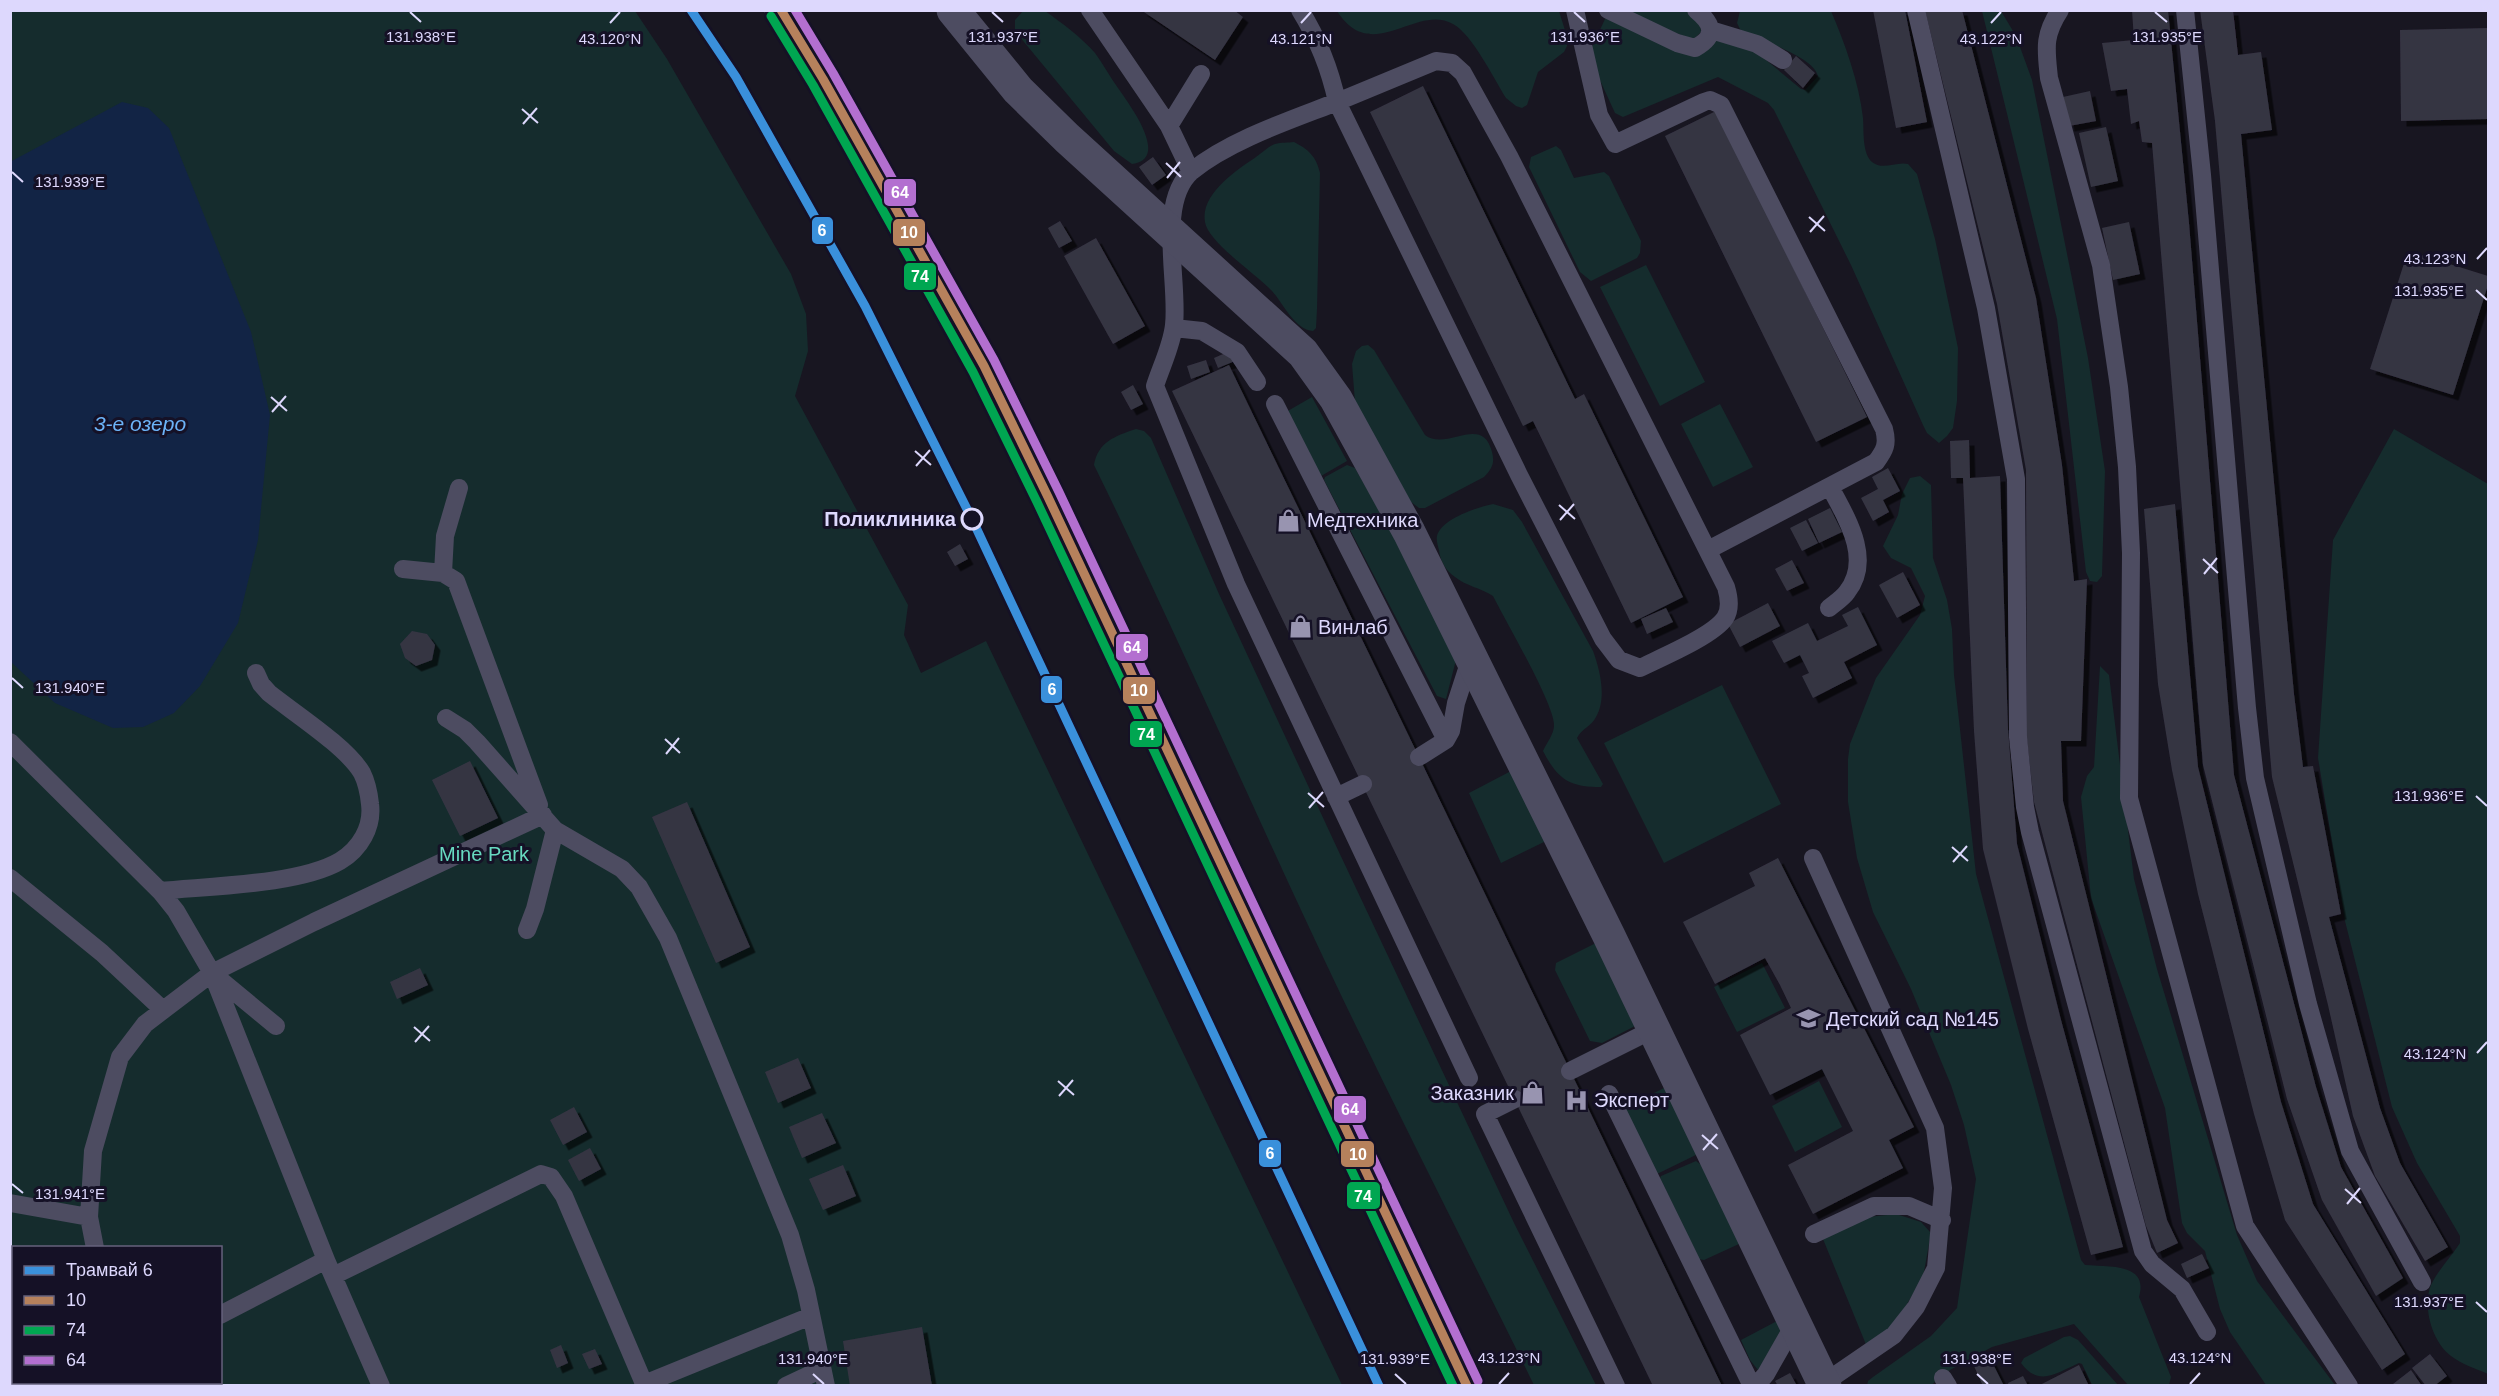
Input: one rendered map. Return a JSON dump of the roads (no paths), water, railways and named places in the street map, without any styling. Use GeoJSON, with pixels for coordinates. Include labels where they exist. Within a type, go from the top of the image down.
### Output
{"type":"FeatureCollection","features":[{"type":"Feature","properties":{"kind":"main road"},"geometry":{"type":"LineString","coordinates":[[781,10],[823,80],[984,366],[1467,1386]]}},
{"type":"Feature","properties":{"kind":"street"},"geometry":{"type":"LineString","coordinates":[[953,10],[1018,90],[1042,115],[1303,353],[1329,390],[1409,532],[1609,936],[1652,1030],[1825,1384]]}},
{"type":"Feature","properties":{"kind":"lane"},"geometry":{"type":"LineString","coordinates":[[1090,10],[1170,126],[1191,172]]}},
{"type":"Feature","properties":{"kind":"lane"},"geometry":{"type":"LineString","coordinates":[[1300,10],[1331,74],[1336,102],[1519,474],[1604,639],[1619,660],[1640,668],[1708,633],[1725,618],[1730,600],[1708,550],[1509,156],[1463,73],[1452,63],[1436,61],[1336,102],[1243,140],[1191,172],[1174,200],[1171,232],[1176,292],[1174,328],[1155,386],[1236,584],[1469,1078]]}},
{"type":"Feature","properties":{"kind":"lane"},"geometry":{"type":"LineString","coordinates":[[1575,10],[1599,115],[1615,144],[1704,102],[1710,100],[1721,105],[1884,429],[1887,442],[1885,451],[1876,462],[1708,550]]}},
{"type":"Feature","properties":{"kind":"lane"},"geometry":{"type":"LineString","coordinates":[[1608,10],[1677,43],[1695,48],[1709,37],[1711,30],[1707,20],[1696,10]]}},
{"type":"Feature","properties":{"kind":"lane"},"geometry":{"type":"LineString","coordinates":[[1916,10],[1986,308],[2016,479],[2018,737],[2025,807],[2030,832],[2143,1251],[2152,1264],[2182,1289],[2207,1332]]}},
{"type":"Feature","properties":{"kind":"lane"},"geometry":{"type":"LineString","coordinates":[[2060,10],[2049,27],[2046,47],[2049,78],[2101,265],[2119,387],[2127,468],[2131,553],[2129,798],[2245,1226],[2349,1386]]}},
{"type":"Feature","properties":{"kind":"lane"},"geometry":{"type":"LineString","coordinates":[[2185,10],[2202,175],[2247,708],[2255,778],[2308,1004],[2350,1151],[2422,1282]]}},
{"type":"Feature","properties":{"kind":"lane"},"geometry":{"type":"LineString","coordinates":[[1711,30],[1757,44],[1783,60]]}},
{"type":"Feature","properties":{"kind":"lane"},"geometry":{"type":"LineString","coordinates":[[1170,126],[1201,74]]}},
{"type":"Feature","properties":{"kind":"lane"},"geometry":{"type":"LineString","coordinates":[[1174,328],[1202,331],[1237,352],[1257,382]]}},
{"type":"Feature","properties":{"kind":"lane"},"geometry":{"type":"LineString","coordinates":[[1275,404],[1446,740]]}},
{"type":"Feature","properties":{"kind":"lane"},"geometry":{"type":"LineString","coordinates":[[1829,608],[1848,592],[1857,564],[1857,546],[1853,529],[1830,487]]}},
{"type":"Feature","properties":{"kind":"lane"},"geometry":{"type":"LineString","coordinates":[[443,573],[445,537],[459,488]]}},
{"type":"Feature","properties":{"kind":"lane"},"geometry":{"type":"LineString","coordinates":[[402,569],[443,573],[456,581],[543,815]]}},
{"type":"Feature","properties":{"kind":"lane"},"geometry":{"type":"LineString","coordinates":[[1419,757],[1446,740],[1451,731],[1456,703],[1471,657]]}},
{"type":"Feature","properties":{"kind":"lane"},"geometry":{"type":"LineString","coordinates":[[160,891],[250,883],[309,872],[340,861],[363,840],[370,824],[368,790],[362,772],[334,743],[269,693],[261,684],[256,673]]}},
{"type":"Feature","properties":{"kind":"lane"},"geometry":{"type":"LineString","coordinates":[[446,718],[465,730],[477,742],[555,830],[621,869],[639,887],[668,938],[790,1235],[824,1377],[786,1386]]}},
{"type":"Feature","properties":{"kind":"lane"},"geometry":{"type":"LineString","coordinates":[[10,742],[160,891],[176,911],[212,973],[329,1268],[381,1386]]}},
{"type":"Feature","properties":{"kind":"lane"},"geometry":{"type":"LineString","coordinates":[[1335,797],[1363,784]]}},
{"type":"Feature","properties":{"kind":"lane"},"geometry":{"type":"LineString","coordinates":[[95,1246],[89,1217],[93,1151],[120,1057],[145,1024],[212,973],[314,922],[543,815]]}},
{"type":"Feature","properties":{"kind":"lane"},"geometry":{"type":"LineString","coordinates":[[527,930],[535,909],[555,830]]}},
{"type":"Feature","properties":{"kind":"lane"},"geometry":{"type":"LineString","coordinates":[[1813,858],[1935,1128],[1943,1188],[1936,1268],[1904,1323],[1894,1335],[1825,1384]]}},
{"type":"Feature","properties":{"kind":"lane"},"geometry":{"type":"LineString","coordinates":[[10,878],[102,953],[162,1010]]}},
{"type":"Feature","properties":{"kind":"lane"},"geometry":{"type":"LineString","coordinates":[[212,973],[276,1026]]}},
{"type":"Feature","properties":{"kind":"lane"},"geometry":{"type":"LineString","coordinates":[[1570,1071],[1652,1030]]}},
{"type":"Feature","properties":{"kind":"lane"},"geometry":{"type":"LineString","coordinates":[[1609,1094],[1754,1386],[1766,1374],[1795,1323]]}},
{"type":"Feature","properties":{"kind":"lane"},"geometry":{"type":"LineString","coordinates":[[1515,1099],[1485,1114],[1616,1386]]}},
{"type":"Feature","properties":{"kind":"lane"},"geometry":{"type":"LineString","coordinates":[[222,1314],[541,1174],[551,1177],[564,1196],[644,1385],[811,1317]]}},
{"type":"Feature","properties":{"kind":"lane"},"geometry":{"type":"LineString","coordinates":[[10,1203],[89,1217]]}},
{"type":"Feature","properties":{"kind":"lane"},"geometry":{"type":"LineString","coordinates":[[1814,1234],[1874,1206],[1909,1206],[1942,1220]]}},
{"type":"Feature","properties":{"kind":"water","name":"3-е озеро"},"geometry":{"type":"Polygon","coordinates":[[[122,102],[148,108],[169,128],[251,332],[270,415],[258,540],[238,623],[200,686],[174,713],[143,727],[113,728],[55,703],[11,662],[10,162],[122,102]]]}},
{"type":"Feature","properties":{"kind":"tram line","name":"6"},"geometry":{"type":"LineString","coordinates":[[691,10],[736,77],[865,306],[972,519],[1379,1386]]}},
{"type":"Feature","properties":{"kind":"place","name":"Поликлиника"},"geometry":{"type":"Point","coordinates":[972,519]}},
{"type":"Feature","properties":{"kind":"place","name":"Медтехника"},"geometry":{"type":"Point","coordinates":[1289,520]}},
{"type":"Feature","properties":{"kind":"place","name":"Винлаб"},"geometry":{"type":"Point","coordinates":[1300,627]}},
{"type":"Feature","properties":{"kind":"place","name":"Детский сад №145"},"geometry":{"type":"Point","coordinates":[1808,1019]}},
{"type":"Feature","properties":{"kind":"place","name":"Заказник"},"geometry":{"type":"Point","coordinates":[1532,1093]}},
{"type":"Feature","properties":{"kind":"place","name":"Эксперт"},"geometry":{"type":"Point","coordinates":[1576,1100]}},
{"type":"Feature","properties":{"kind":"park label","name":"Mine Park"},"geometry":{"type":"Point","coordinates":[484,854]}}]}
